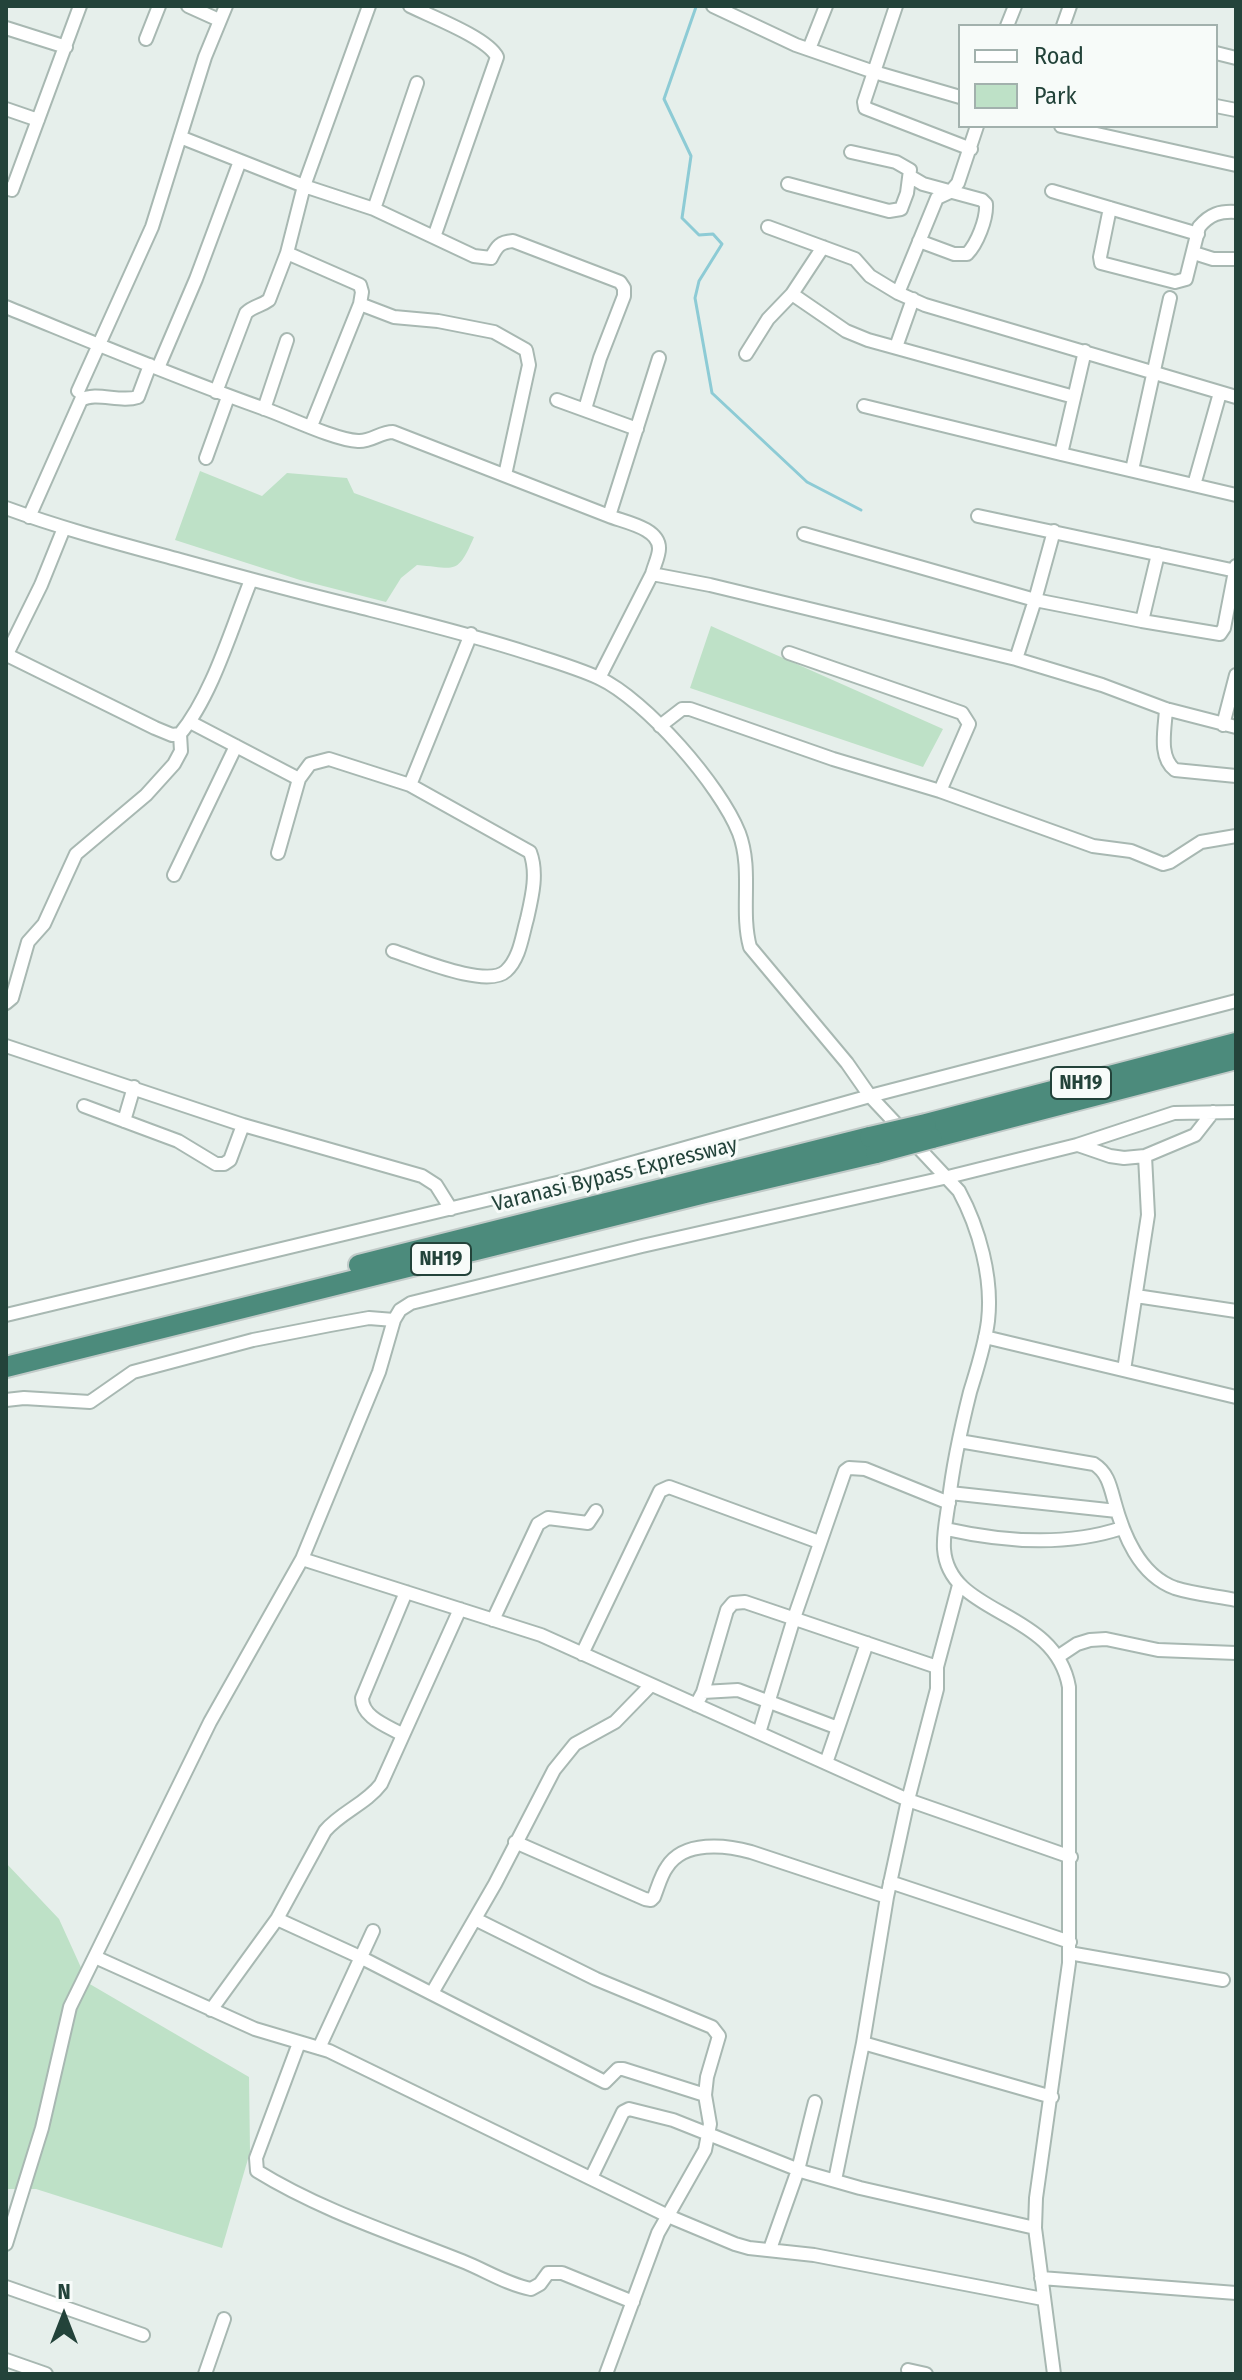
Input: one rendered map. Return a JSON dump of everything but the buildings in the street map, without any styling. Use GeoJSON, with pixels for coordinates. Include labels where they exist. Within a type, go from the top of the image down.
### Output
{"type":"FeatureCollection","features":[{"type":"Feature","properties":{"kind":"highway","name":"Varanasi Bypass Expressway"},"geometry":{"type":"LineString","coordinates":[[929,1131],[1236,1043]]}},
{"type":"Feature","properties":{"kind":"highway","name":"Varanasi Bypass Expressway"},"geometry":{"type":"LineString","coordinates":[[6,1352],[1236,1059]]}},
{"type":"Feature","properties":{"kind":"highway","name":"Varanasi Bypass Expressway"},"geometry":{"type":"LineString","coordinates":[[6,1367],[705,1193],[873,1145]]}},
{"type":"Feature","properties":{"kind":"street"},"geometry":{"type":"LineString","coordinates":[[6,203],[80,6]]}},
{"type":"Feature","properties":{"kind":"street"},"geometry":{"type":"LineString","coordinates":[[146,39],[159,6]]}},
{"type":"Feature","properties":{"kind":"street"},"geometry":{"type":"LineString","coordinates":[[188,6],[219,20]]}},
{"type":"Feature","properties":{"kind":"street"},"geometry":{"type":"LineString","coordinates":[[78,391],[152,227],[226,6]]}},
{"type":"Feature","properties":{"kind":"street"},"geometry":{"type":"LineString","coordinates":[[206,458],[246,313],[253,306],[263,305],[269,300],[287,253],[304,186],[369,6]]}},
{"type":"Feature","properties":{"kind":"street"},"geometry":{"type":"LineString","coordinates":[[410,6],[481,42],[497,57],[434,237]]}},
{"type":"Feature","properties":{"kind":"street"},"geometry":{"type":"LineString","coordinates":[[713,6],[771,35],[874,72],[958,96]]}},
{"type":"Feature","properties":{"kind":"street"},"geometry":{"type":"LineString","coordinates":[[809,49],[826,6]]}},
{"type":"Feature","properties":{"kind":"street"},"geometry":{"type":"LineString","coordinates":[[896,6],[864,102],[865,108],[971,149]]}},
{"type":"Feature","properties":{"kind":"street"},"geometry":{"type":"LineString","coordinates":[[6,28],[66,47]]}},
{"type":"Feature","properties":{"kind":"street"},"geometry":{"type":"LineString","coordinates":[[374,209],[417,83]]}},
{"type":"Feature","properties":{"kind":"street"},"geometry":{"type":"LineString","coordinates":[[6,109],[38,120]]}},
{"type":"Feature","properties":{"kind":"street"},"geometry":{"type":"LineString","coordinates":[[898,293],[937,198],[950,192],[958,183],[976,128]]}},
{"type":"Feature","properties":{"kind":"street"},"geometry":{"type":"LineString","coordinates":[[1070,128],[1236,165]]}},
{"type":"Feature","properties":{"kind":"street"},"geometry":{"type":"LineString","coordinates":[[180,137],[304,186],[374,209],[483,259],[491,258],[497,246],[513,241],[620,282],[624,296],[600,358],[585,409]]}},
{"type":"Feature","properties":{"kind":"street"},"geometry":{"type":"LineString","coordinates":[[788,184],[898,212],[907,193],[910,170],[906,166],[851,152]]}},
{"type":"Feature","properties":{"kind":"street"},"geometry":{"type":"LineString","coordinates":[[29,517],[81,400],[88,396],[129,400],[138,397],[196,279],[240,161]]}},
{"type":"Feature","properties":{"kind":"street"},"geometry":{"type":"LineString","coordinates":[[911,177],[923,184],[986,204],[972,248],[967,254],[954,254],[919,241]]}},
{"type":"Feature","properties":{"kind":"street"},"geometry":{"type":"LineString","coordinates":[[1052,191],[1198,234]]}},
{"type":"Feature","properties":{"kind":"street"},"geometry":{"type":"LineString","coordinates":[[1110,208],[1101,263],[1175,282],[1186,279],[1205,220],[1218,212],[1236,212]]}},
{"type":"Feature","properties":{"kind":"street"},"geometry":{"type":"LineString","coordinates":[[768,227],[855,259],[870,276],[913,299],[1236,397]]}},
{"type":"Feature","properties":{"kind":"street"},"geometry":{"type":"LineString","coordinates":[[746,354],[768,319],[792,294],[823,247]]}},
{"type":"Feature","properties":{"kind":"street"},"geometry":{"type":"LineString","coordinates":[[287,253],[360,285],[362,292],[311,426]]}},
{"type":"Feature","properties":{"kind":"street"},"geometry":{"type":"LineString","coordinates":[[1194,253],[1213,259],[1236,259]]}},
{"type":"Feature","properties":{"kind":"street"},"geometry":{"type":"LineString","coordinates":[[792,294],[846,331],[1074,397]]}},
{"type":"Feature","properties":{"kind":"street"},"geometry":{"type":"LineString","coordinates":[[1132,470],[1170,298]]}},
{"type":"Feature","properties":{"kind":"street"},"geometry":{"type":"LineString","coordinates":[[896,347],[913,299]]}},
{"type":"Feature","properties":{"kind":"street"},"geometry":{"type":"LineString","coordinates":[[360,304],[394,317],[438,321],[494,332],[526,350],[529,365],[505,475]]}},
{"type":"Feature","properties":{"kind":"street"},"geometry":{"type":"LineString","coordinates":[[6,307],[222,394],[311,426],[356,441],[393,432],[647,531],[657,539],[660,550],[652,574],[599,678]]}},
{"type":"Feature","properties":{"kind":"street"},"geometry":{"type":"LineString","coordinates":[[264,409],[287,340]]}},
{"type":"Feature","properties":{"kind":"street"},"geometry":{"type":"LineString","coordinates":[[1061,454],[1085,351]]}},
{"type":"Feature","properties":{"kind":"street"},"geometry":{"type":"LineString","coordinates":[[609,516],[659,358]]}},
{"type":"Feature","properties":{"kind":"street"},"geometry":{"type":"LineString","coordinates":[[1194,485],[1220,393]]}},
{"type":"Feature","properties":{"kind":"street"},"geometry":{"type":"LineString","coordinates":[[557,400],[637,429]]}},
{"type":"Feature","properties":{"kind":"street"},"geometry":{"type":"LineString","coordinates":[[864,406],[1236,495]]}},
{"type":"Feature","properties":{"kind":"street"},"geometry":{"type":"LineString","coordinates":[[6,508],[64,528],[251,580],[471,634],[599,678],[646,711],[699,771],[739,833],[746,862],[745,928],[750,947],[847,1063],[870,1096],[948,1177],[967,1206],[982,1256],[988,1289],[988,1318],[949,1498],[946,1559],[959,1585],[1050,1644],[1066,1671],[1069,1687],[1070,1948],[1036,2198],[1035,2228],[1054,2374]]}},
{"type":"Feature","properties":{"kind":"street"},"geometry":{"type":"LineString","coordinates":[[804,534],[1035,600],[1214,635],[1220,634],[1232,610],[1235,569],[978,516]]}},
{"type":"Feature","properties":{"kind":"street"},"geometry":{"type":"LineString","coordinates":[[64,528],[41,585],[6,656],[172,735],[180,734],[190,722],[251,580]]}},
{"type":"Feature","properties":{"kind":"street"},"geometry":{"type":"LineString","coordinates":[[1016,659],[1054,531]]}},
{"type":"Feature","properties":{"kind":"street"},"geometry":{"type":"LineString","coordinates":[[1142,621],[1158,554]]}},
{"type":"Feature","properties":{"kind":"street"},"geometry":{"type":"LineString","coordinates":[[652,574],[1016,659],[1102,685],[1166,709],[1230,726],[1236,675]]}},
{"type":"Feature","properties":{"kind":"street"},"geometry":{"type":"LineString","coordinates":[[410,785],[471,634]]}},
{"type":"Feature","properties":{"kind":"street"},"geometry":{"type":"LineString","coordinates":[[789,653],[962,713],[969,724],[940,791]]}},
{"type":"Feature","properties":{"kind":"street"},"geometry":{"type":"LineString","coordinates":[[658,724],[682,709],[690,709],[833,759],[940,791],[1093,846],[1131,851],[1163,864],[1201,842],[1236,836]]}},
{"type":"Feature","properties":{"kind":"street"},"geometry":{"type":"LineString","coordinates":[[1166,709],[1164,753],[1167,764],[1175,770],[1236,776]]}},
{"type":"Feature","properties":{"kind":"street"},"geometry":{"type":"LineString","coordinates":[[190,722],[299,779]]}},
{"type":"Feature","properties":{"kind":"street"},"geometry":{"type":"LineString","coordinates":[[6,1003],[12,998],[28,942],[44,924],[76,854],[146,795],[174,764],[181,751],[180,734]]}},
{"type":"Feature","properties":{"kind":"street"},"geometry":{"type":"LineString","coordinates":[[174,875],[236,746]]}},
{"type":"Feature","properties":{"kind":"street"},"geometry":{"type":"LineString","coordinates":[[278,853],[299,779],[310,764],[320,759],[329,759],[410,785],[530,852],[534,862],[533,893],[518,953],[507,971],[497,977],[473,976],[393,951]]}},
{"type":"Feature","properties":{"kind":"street"},"geometry":{"type":"LineString","coordinates":[[6,1315],[582,1177],[870,1096],[1236,1001]]}},
{"type":"Feature","properties":{"kind":"street"},"geometry":{"type":"LineString","coordinates":[[6,1046],[243,1125],[422,1176],[436,1185],[451,1209]]}},
{"type":"Feature","properties":{"kind":"street"},"geometry":{"type":"LineString","coordinates":[[124,1121],[134,1087]]}},
{"type":"Feature","properties":{"kind":"street"},"geometry":{"type":"LineString","coordinates":[[84,1106],[178,1141],[216,1164],[230,1160],[243,1125]]}},
{"type":"Feature","properties":{"kind":"street"},"geometry":{"type":"LineString","coordinates":[[1077,1145],[1110,1156],[1145,1156],[1195,1135],[1213,1112]]}},
{"type":"Feature","properties":{"kind":"street"},"geometry":{"type":"LineString","coordinates":[[6,2244],[12,2205],[42,2128],[70,2007],[210,1722],[302,1559],[379,1372],[394,1320],[400,1310],[411,1303],[657,1242],[1077,1145],[1174,1113],[1236,1112]]}},
{"type":"Feature","properties":{"kind":"street"},"geometry":{"type":"LineString","coordinates":[[1124,1370],[1148,1215],[1145,1156]]}},
{"type":"Feature","properties":{"kind":"street"},"geometry":{"type":"LineString","coordinates":[[1136,1296],[1236,1311]]}},
{"type":"Feature","properties":{"kind":"street"},"geometry":{"type":"LineString","coordinates":[[6,1400],[24,1398],[90,1402],[133,1372],[253,1340],[369,1318],[394,1320]]}},
{"type":"Feature","properties":{"kind":"street"},"geometry":{"type":"LineString","coordinates":[[985,1337],[1236,1397]]}},
{"type":"Feature","properties":{"kind":"street"},"geometry":{"type":"LineString","coordinates":[[959,1441],[1079,1459],[1094,1464],[1102,1469],[1108,1481],[1122,1528],[1142,1564],[1157,1579],[1175,1588],[1236,1600]]}},
{"type":"Feature","properties":{"kind":"street"},"geometry":{"type":"LineString","coordinates":[[759,1733],[819,1542],[842,1476],[849,1468],[865,1469],[949,1498],[1117,1511]]}},
{"type":"Feature","properties":{"kind":"street"},"geometry":{"type":"LineString","coordinates":[[582,1654],[663,1488],[669,1487],[819,1542]]}},
{"type":"Feature","properties":{"kind":"street"},"geometry":{"type":"LineString","coordinates":[[493,1620],[538,1524],[548,1518],[588,1523],[596,1511]]}},
{"type":"Feature","properties":{"kind":"street"},"geometry":{"type":"LineString","coordinates":[[946,1529],[996,1538],[1056,1541],[1105,1534],[1122,1528]]}},
{"type":"Feature","properties":{"kind":"street"},"geometry":{"type":"LineString","coordinates":[[302,1559],[541,1635],[908,1800],[1071,1857]]}},
{"type":"Feature","properties":{"kind":"street"},"geometry":{"type":"LineString","coordinates":[[835,2180],[863,2043],[890,1882],[934,1704],[937,1667],[959,1585]]}},
{"type":"Feature","properties":{"kind":"street"},"geometry":{"type":"LineString","coordinates":[[403,1735],[366,1713],[362,1698],[406,1592]]}},
{"type":"Feature","properties":{"kind":"street"},"geometry":{"type":"LineString","coordinates":[[696,1705],[703,1692],[730,1605],[745,1602],[937,1667]]}},
{"type":"Feature","properties":{"kind":"street"},"geometry":{"type":"LineString","coordinates":[[211,2010],[277,1919],[325,1831],[381,1784],[460,1609]]}},
{"type":"Feature","properties":{"kind":"street"},"geometry":{"type":"LineString","coordinates":[[1059,1656],[1077,1644],[1106,1639],[1158,1650],[1235,1657]]}},
{"type":"Feature","properties":{"kind":"street"},"geometry":{"type":"LineString","coordinates":[[826,1763],[867,1643]]}},
{"type":"Feature","properties":{"kind":"street"},"geometry":{"type":"LineString","coordinates":[[432,1993],[475,1919],[544,1786],[567,1752],[584,1737],[615,1722],[651,1685]]}},
{"type":"Feature","properties":{"kind":"street"},"geometry":{"type":"LineString","coordinates":[[703,1692],[738,1690],[838,1728]]}},
{"type":"Feature","properties":{"kind":"street"},"geometry":{"type":"LineString","coordinates":[[515,1842],[651,1900],[667,1866],[691,1850],[708,1846],[741,1849],[887,1897]]}},
{"type":"Feature","properties":{"kind":"street"},"geometry":{"type":"LineString","coordinates":[[890,1882],[1070,1948],[1223,1980]]}},
{"type":"Feature","properties":{"kind":"street"},"geometry":{"type":"LineString","coordinates":[[277,1919],[360,1957],[605,2082],[618,2069],[623,2069],[705,2095]]}},
{"type":"Feature","properties":{"kind":"street"},"geometry":{"type":"LineString","coordinates":[[475,1919],[596,1979],[715,2028],[719,2036],[707,2077],[705,2095],[710,2135],[705,2150],[658,2233],[606,2374]]}},
{"type":"Feature","properties":{"kind":"street"},"geometry":{"type":"LineString","coordinates":[[319,2048],[373,1931]]}},
{"type":"Feature","properties":{"kind":"street"},"geometry":{"type":"LineString","coordinates":[[95,1957],[255,2029],[319,2048],[668,2216],[735,2244],[814,2255],[1043,2299]]}},
{"type":"Feature","properties":{"kind":"street"},"geometry":{"type":"LineString","coordinates":[[299,2043],[256,2158],[257,2171],[397,2238],[462,2261],[515,2285],[531,2289],[540,2284],[548,2273],[562,2273],[633,2302]]}},
{"type":"Feature","properties":{"kind":"street"},"geometry":{"type":"LineString","coordinates":[[863,2043],[1052,2097]]}},
{"type":"Feature","properties":{"kind":"street"},"geometry":{"type":"LineString","coordinates":[[770,2249],[798,2170],[815,2102]]}},
{"type":"Feature","properties":{"kind":"street"},"geometry":{"type":"LineString","coordinates":[[591,2178],[619,2119],[629,2109],[673,2120],[798,2170],[1035,2228]]}},
{"type":"Feature","properties":{"kind":"street"},"geometry":{"type":"LineString","coordinates":[[1041,2278],[1236,2293]]}},
{"type":"Feature","properties":{"kind":"street"},"geometry":{"type":"LineString","coordinates":[[6,2287],[143,2335]]}},
{"type":"Feature","properties":{"kind":"street"},"geometry":{"type":"LineString","coordinates":[[205,2374],[224,2319]]}},
{"type":"Feature","properties":{"kind":"street"},"geometry":{"type":"LineString","coordinates":[[6,2360],[46,2374]]}},
{"type":"Feature","properties":{"kind":"street"},"geometry":{"type":"LineString","coordinates":[[908,2370],[926,2374]]}},
{"type":"Feature","properties":{"kind":"green space"},"geometry":{"type":"Polygon","coordinates":[[[200,471],[262,496],[287,473],[347,478],[354,493],[474,537],[459,564],[448,568],[417,565],[401,578],[386,602],[300,580],[175,540],[200,471]]]}},
{"type":"Feature","properties":{"kind":"green space"},"geometry":{"type":"Polygon","coordinates":[[[711,626],[943,729],[923,767],[690,688],[711,626]]]}},
{"type":"Feature","properties":{"kind":"green space"},"geometry":{"type":"Polygon","coordinates":[[[6,1863],[59,1919],[88,1983],[249,2077],[250,2152],[222,2248],[36,2189],[6,2189],[6,1863]]]}},
{"type":"Feature","properties":{"kind":"waterway"},"geometry":{"type":"LineString","coordinates":[[696,7],[664,99],[691,156],[682,218],[699,235],[713,234],[722,244],[699,281],[695,298],[712,393],[807,482],[861,510]]}}]}
